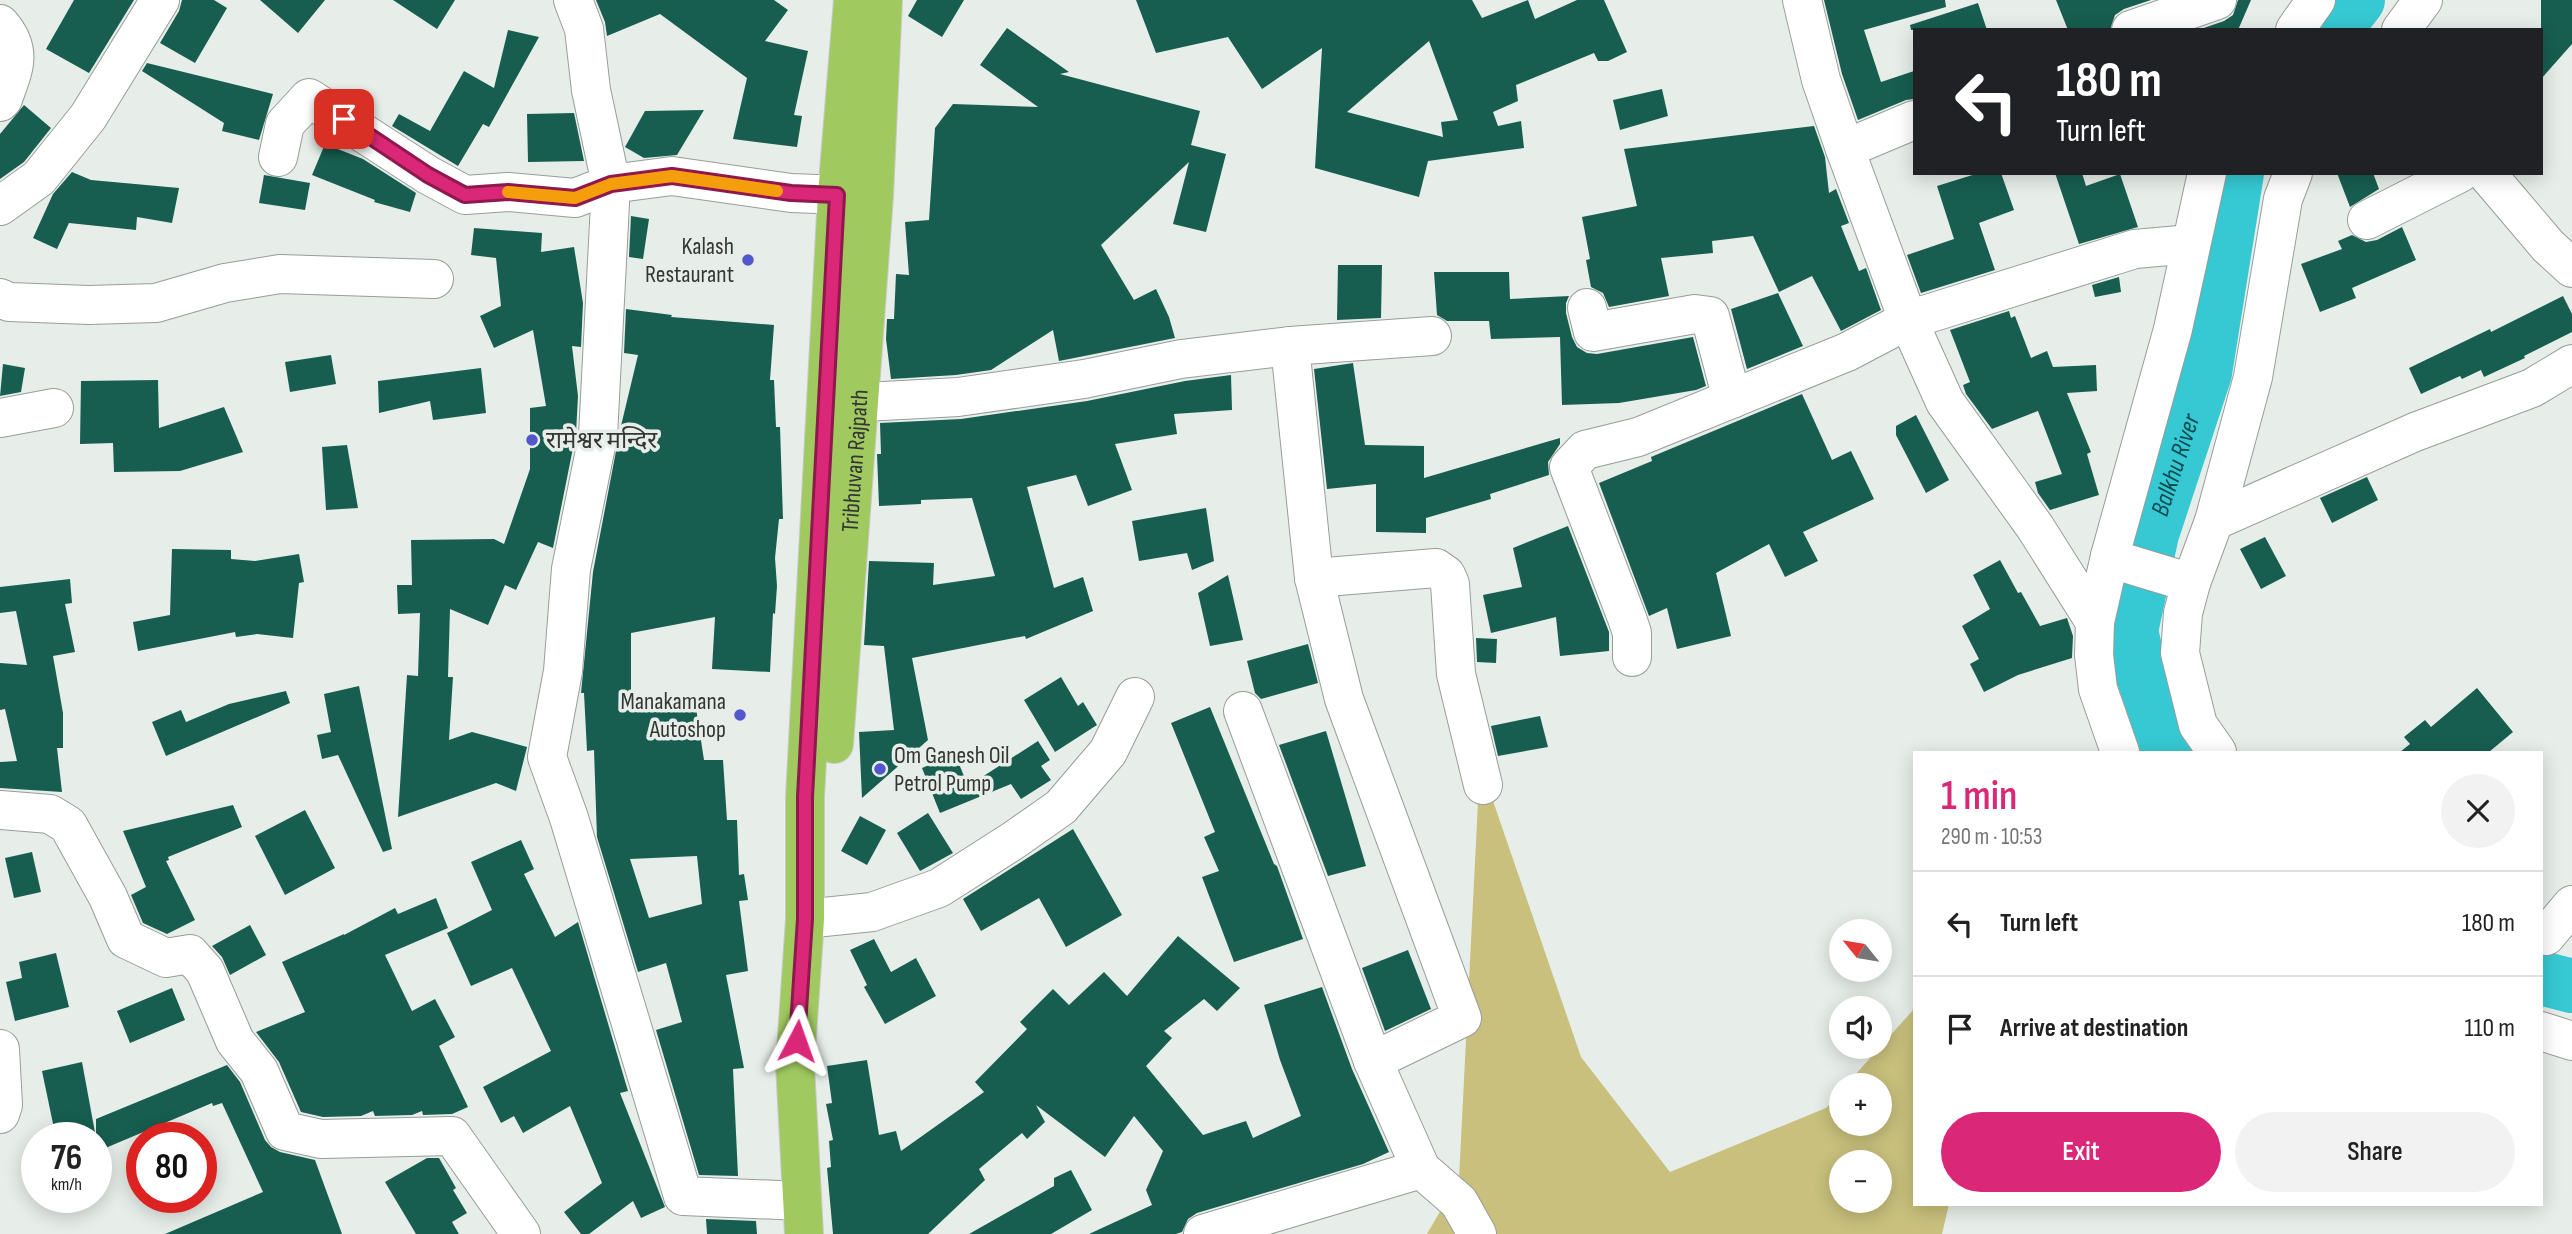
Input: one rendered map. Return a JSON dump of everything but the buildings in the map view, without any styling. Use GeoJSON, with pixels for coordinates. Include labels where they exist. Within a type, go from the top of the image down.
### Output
{"type":"FeatureCollection","features":[{"type":"Feature","properties":{"kind":"highway","name":"Tribhuvan Rajpath"},"geometry":{"type":"LineString","coordinates":[[803,1217],[795,1065],[805,919],[831,787],[842,404],[855,195],[853,0]]}},
{"type":"Feature","properties":{"kind":"highway","name":"Tribhuvan Rajpath"},"geometry":{"type":"LineString","coordinates":[[855,195],[883,0]]}},
{"type":"Feature","properties":{"kind":"street"},"geometry":{"type":"LineString","coordinates":[[0,206],[38,178],[88,117],[160,0]]}},
{"type":"Feature","properties":{"kind":"street"},"geometry":{"type":"LineString","coordinates":[[573,0],[584,29],[591,90],[611,184],[598,436],[571,569],[563,671],[547,757],[577,843],[683,1196],[803,1217]]}},
{"type":"Feature","properties":{"kind":"street"},"geometry":{"type":"LineString","coordinates":[[1802,0],[1821,80],[1845,149],[1908,320],[1945,402],[2035,527],[2095,622]]}},
{"type":"Feature","properties":{"kind":"street"},"geometry":{"type":"LineString","coordinates":[[2137,28],[2217,0]]}},
{"type":"Feature","properties":{"kind":"street"},"geometry":{"type":"LineString","coordinates":[[2402,28],[2423,0]]}},
{"type":"Feature","properties":{"kind":"street"},"geometry":{"type":"LineString","coordinates":[[0,24],[7,32],[16,59],[0,102]]}},
{"type":"Feature","properties":{"kind":"street"},"geometry":{"type":"LineString","coordinates":[[278,157],[285,124],[309,98],[428,175],[465,195],[508,192],[575,198],[611,184],[672,176],[791,193],[855,195]]}},
{"type":"Feature","properties":{"kind":"street"},"geometry":{"type":"LineString","coordinates":[[1845,149],[1913,120]]}},
{"type":"Feature","properties":{"kind":"street"},"geometry":{"type":"LineString","coordinates":[[2120,751],[2098,689],[2094,655],[2095,622],[2117,559],[2174,329],[2207,175]]}},
{"type":"Feature","properties":{"kind":"street"},"geometry":{"type":"LineString","coordinates":[[2216,751],[2198,725],[2180,653],[2183,613],[2181,580],[2214,521],[2253,377],[2283,199],[2292,175]]}},
{"type":"Feature","properties":{"kind":"street"},"geometry":{"type":"LineString","coordinates":[[2367,220],[2456,175]]}},
{"type":"Feature","properties":{"kind":"street"},"geometry":{"type":"LineString","coordinates":[[2488,175],[2548,246],[2572,268]]}},
{"type":"Feature","properties":{"kind":"street"},"geometry":{"type":"LineString","coordinates":[[1632,657],[1632,633],[1569,467],[1585,450],[1638,437],[1847,352],[1908,320],[2135,249],[2191,244]]}},
{"type":"Feature","properties":{"kind":"street"},"geometry":{"type":"LineString","coordinates":[[0,298],[9,302],[89,305],[156,303],[225,283],[280,274],[434,279]]}},
{"type":"Feature","properties":{"kind":"street"},"geometry":{"type":"LineString","coordinates":[[1587,308],[1593,332],[1695,314],[1710,316],[1732,399]]}},
{"type":"Feature","properties":{"kind":"street"},"geometry":{"type":"LineString","coordinates":[[842,404],[958,397],[1084,379],[1181,359],[1290,346],[1432,336]]}},
{"type":"Feature","properties":{"kind":"street"},"geometry":{"type":"LineString","coordinates":[[1290,346],[1314,578],[1344,699],[1462,1018],[1373,1061]]}},
{"type":"Feature","properties":{"kind":"street"},"geometry":{"type":"LineString","coordinates":[[2214,521],[2415,432],[2532,388],[2572,364]]}},
{"type":"Feature","properties":{"kind":"street"},"geometry":{"type":"LineString","coordinates":[[0,418],[54,408]]}},
{"type":"Feature","properties":{"kind":"street"},"geometry":{"type":"LineString","coordinates":[[2117,559],[2181,580]]}},
{"type":"Feature","properties":{"kind":"street"},"geometry":{"type":"LineString","coordinates":[[1314,578],[1436,568],[1446,575],[1451,584],[1456,674],[1483,785]]}},
{"type":"Feature","properties":{"kind":"street"},"geometry":{"type":"LineString","coordinates":[[805,919],[872,912],[939,888],[1014,840],[1061,807],[1101,762],[1135,697]]}},
{"type":"Feature","properties":{"kind":"street"},"geometry":{"type":"LineString","coordinates":[[1243,711],[1373,1061],[1421,1169],[1459,1202],[1477,1234]]}},
{"type":"Feature","properties":{"kind":"street"},"geometry":{"type":"LineString","coordinates":[[0,810],[50,814],[68,825],[108,898],[126,939],[166,958],[190,954],[198,962],[211,984],[235,1041],[259,1071],[285,1131],[321,1139],[452,1136],[521,1234]]}},
{"type":"Feature","properties":{"kind":"street"},"geometry":{"type":"LineString","coordinates":[[2553,938],[2572,905]]}},
{"type":"Feature","properties":{"kind":"street"},"geometry":{"type":"LineString","coordinates":[[2543,1032],[2572,1041]]}},
{"type":"Feature","properties":{"kind":"street"},"geometry":{"type":"LineString","coordinates":[[0,1049],[3,1105],[0,1114]]}},
{"type":"Feature","properties":{"kind":"street"},"geometry":{"type":"LineString","coordinates":[[1203,1234],[1421,1169]]}},
{"type":"Feature","properties":{"kind":"shaded area"},"geometry":{"type":"Polygon","coordinates":[[[1480,763],[1581,1057],[1670,1172],[1829,1105],[1829,1136],[1892,1136],[1892,1073],[1857,1073],[1869,1059],[1892,1059],[1892,1034],[1913,1010],[1913,1206],[1949,1206],[1942,1234],[1427,1234],[1459,1179],[1480,763]]]}},
{"type":"Feature","properties":{"kind":"waterway","name":"Balkhu River"},"geometry":{"type":"LineString","coordinates":[[2337,28],[2358,0]]}},
{"type":"Feature","properties":{"kind":"waterway","name":"Balkhu River"},"geometry":{"type":"LineString","coordinates":[[2169,751],[2138,661],[2131,631],[2152,534],[2205,373],[2237,175]]}},
{"type":"Feature","properties":{"kind":"waterway","name":"Balkhu River"},"geometry":{"type":"LineString","coordinates":[[2543,979],[2572,986]]}},
{"type":"Feature","properties":{"kind":"slow traffic"},"geometry":{"type":"LineString","coordinates":[[508,192],[575,198],[611,184],[672,176],[777,191]]}},
{"type":"Feature","properties":{"kind":"place","name":"Kalash Restaurant"},"geometry":{"type":"Point","coordinates":[748,260]}},
{"type":"Feature","properties":{"kind":"place","name":"रामेश्वर मन्दिर"},"geometry":{"type":"Point","coordinates":[532,440]}},
{"type":"Feature","properties":{"kind":"place","name":"Manakamana Autoshop"},"geometry":{"type":"Point","coordinates":[740,715]}},
{"type":"Feature","properties":{"kind":"place","name":"Om Ganesh Oil Petrol Pump"},"geometry":{"type":"Point","coordinates":[880,769]}},
{"type":"Feature","properties":{"kind":"route"},"geometry":{"type":"LineString","coordinates":[[344,119],[428,175],[465,195],[508,192],[575,198],[611,184],[672,176],[791,193],[837,195],[805,797],[805,919],[797,1041]]}}]}
